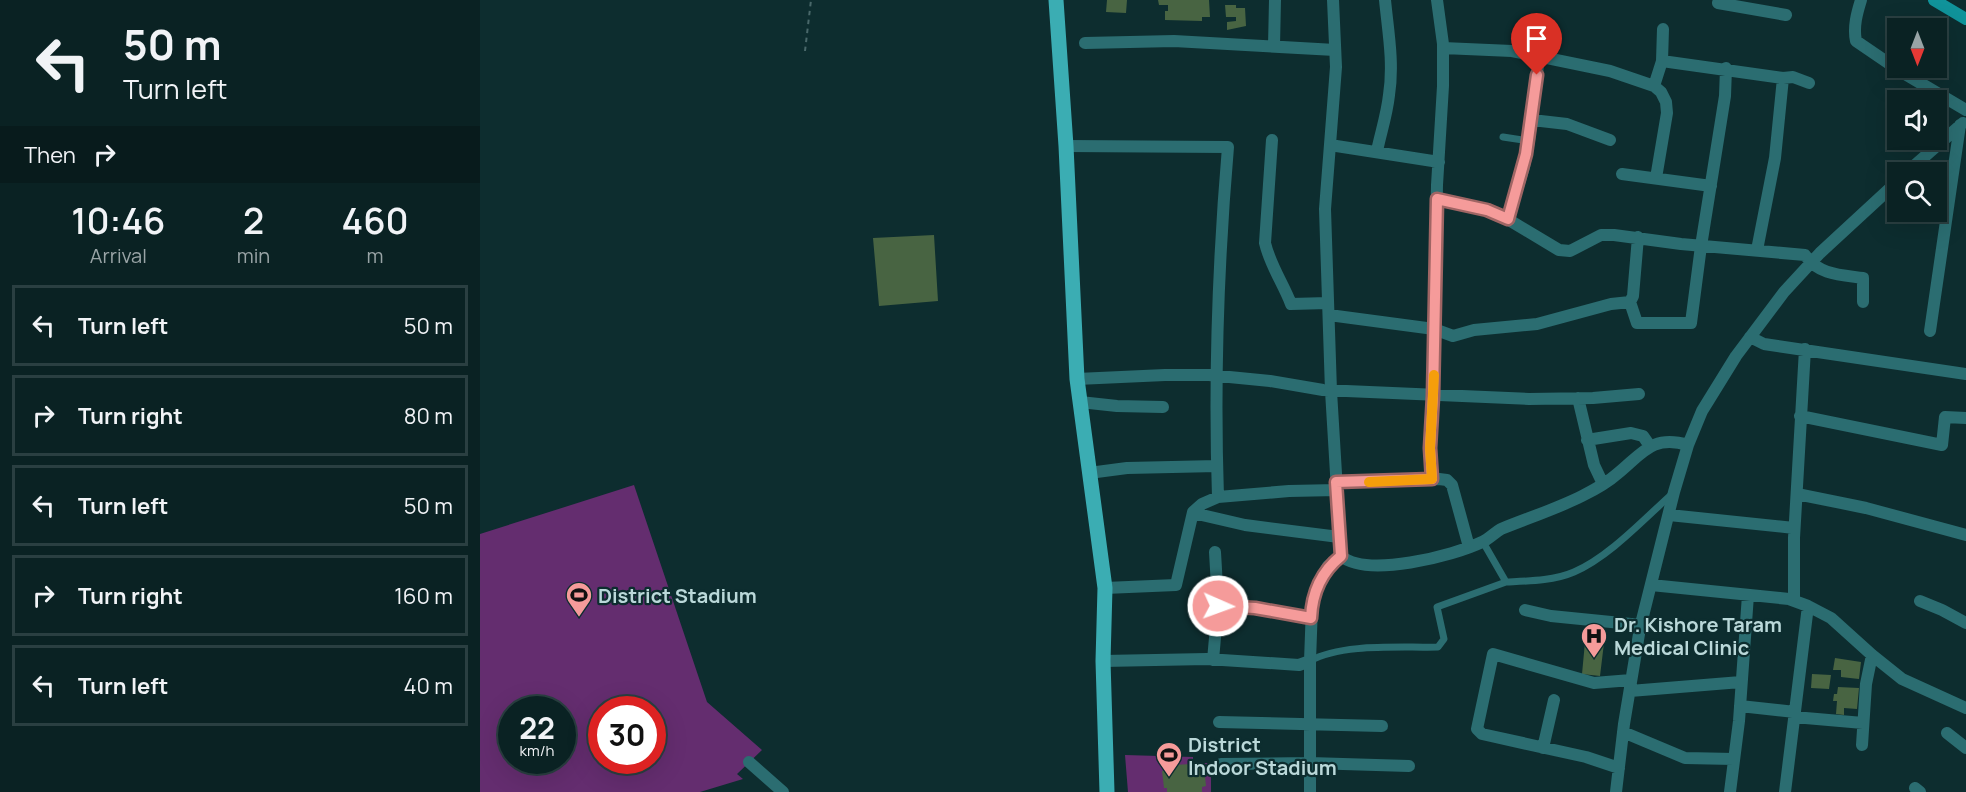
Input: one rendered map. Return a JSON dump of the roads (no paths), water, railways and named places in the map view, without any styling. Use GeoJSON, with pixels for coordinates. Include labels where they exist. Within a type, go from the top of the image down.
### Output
{"type":"FeatureCollection","features":[{"type":"Feature","properties":{"kind":"main road"},"geometry":{"type":"LineString","coordinates":[[1056,0],[1066,146],[1077,379],[1105,588],[1103,661],[1107,792]]}},
{"type":"Feature","properties":{"kind":"street"},"geometry":{"type":"LineString","coordinates":[[1274,46],[1275,0]]}},
{"type":"Feature","properties":{"kind":"street"},"geometry":{"type":"LineString","coordinates":[[1334,0],[1335,50],[1325,209],[1331,391],[1341,556],[1349,563],[1366,565],[1414,563],[1469,547],[1483,542],[1498,531],[1580,497],[1603,484],[1650,446],[1674,441],[1688,445]]}},
{"type":"Feature","properties":{"kind":"street"},"geometry":{"type":"LineString","coordinates":[[1377,151],[1391,77],[1385,0]]}},
{"type":"Feature","properties":{"kind":"street"},"geometry":{"type":"LineString","coordinates":[[1432,479],[1430,448],[1443,48],[1437,0]]}},
{"type":"Feature","properties":{"kind":"street"},"geometry":{"type":"LineString","coordinates":[[1719,0],[1718,3],[1786,15]]}},
{"type":"Feature","properties":{"kind":"street"},"geometry":{"type":"LineString","coordinates":[[1862,0],[1856,23],[1856,41],[1900,71],[1966,110]]}},
{"type":"Feature","properties":{"kind":"street"},"geometry":{"type":"LineString","coordinates":[[1934,0],[1966,19]]}},
{"type":"Feature","properties":{"kind":"street"},"geometry":{"type":"LineString","coordinates":[[1654,86],[1662,61],[1663,29]]}},
{"type":"Feature","properties":{"kind":"street"},"geometry":{"type":"LineString","coordinates":[[1085,43],[1174,41],[1335,50]]}},
{"type":"Feature","properties":{"kind":"street"},"geometry":{"type":"LineString","coordinates":[[1443,48],[1512,51],[1610,71],[1654,86],[1661,92],[1666,102],[1667,113],[1656,178]]}},
{"type":"Feature","properties":{"kind":"street"},"geometry":{"type":"LineString","coordinates":[[1508,219],[1524,167],[1539,57]]}},
{"type":"Feature","properties":{"kind":"street"},"geometry":{"type":"LineString","coordinates":[[1662,61],[1726,68],[1784,78],[1793,77],[1809,83]]}},
{"type":"Feature","properties":{"kind":"street"},"geometry":{"type":"LineString","coordinates":[[1638,237],[1633,296],[1630,302],[1637,323],[1690,323],[1725,96],[1726,68]]}},
{"type":"Feature","properties":{"kind":"street"},"geometry":{"type":"LineString","coordinates":[[1757,250],[1775,158],[1784,78]]}},
{"type":"Feature","properties":{"kind":"street"},"geometry":{"type":"LineString","coordinates":[[1532,120],[1567,124],[1610,140]]}},
{"type":"Feature","properties":{"kind":"street"},"geometry":{"type":"LineString","coordinates":[[1918,162],[1963,122]]}},
{"type":"Feature","properties":{"kind":"street"},"geometry":{"type":"LineString","coordinates":[[1930,331],[1963,122]]}},
{"type":"Feature","properties":{"kind":"street"},"geometry":{"type":"LineString","coordinates":[[1272,140],[1265,243],[1269,259],[1291,304],[1434,329],[1453,336],[1474,330],[1517,327],[1562,318],[1611,304],[1630,302]]}},
{"type":"Feature","properties":{"kind":"street"},"geometry":{"type":"LineString","coordinates":[[1330,145],[1439,162]]}},
{"type":"Feature","properties":{"kind":"street"},"geometry":{"type":"LineString","coordinates":[[1066,146],[1228,147],[1221,238],[1216,376],[1218,497]]}},
{"type":"Feature","properties":{"kind":"street"},"geometry":{"type":"LineString","coordinates":[[1622,174],[1711,186]]}},
{"type":"Feature","properties":{"kind":"street"},"geometry":{"type":"LineString","coordinates":[[1616,792],[1623,732],[1641,625],[1688,445],[1707,403],[1736,356],[1784,292],[1810,264],[1887,191]]}},
{"type":"Feature","properties":{"kind":"street"},"geometry":{"type":"LineString","coordinates":[[1437,199],[1487,210],[1508,219],[1559,250],[1570,251],[1601,235],[1805,255],[1810,264],[1824,272],[1863,278],[1863,302]]}},
{"type":"Feature","properties":{"kind":"street"},"geometry":{"type":"LineString","coordinates":[[1750,337],[1764,344],[1966,374]]}},
{"type":"Feature","properties":{"kind":"street"},"geometry":{"type":"LineString","coordinates":[[1794,601],[1794,528],[1805,349]]}},
{"type":"Feature","properties":{"kind":"street"},"geometry":{"type":"LineString","coordinates":[[1077,379],[1165,375],[1216,376],[1270,381],[1331,391],[1433,396],[1578,398],[1639,394]]}},
{"type":"Feature","properties":{"kind":"street"},"geometry":{"type":"LineString","coordinates":[[1578,398],[1594,465],[1603,484]]}},
{"type":"Feature","properties":{"kind":"street"},"geometry":{"type":"LineString","coordinates":[[1080,402],[1163,407]]}},
{"type":"Feature","properties":{"kind":"street"},"geometry":{"type":"LineString","coordinates":[[1800,416],[1942,445],[1945,417],[1966,418]]}},
{"type":"Feature","properties":{"kind":"street"},"geometry":{"type":"LineString","coordinates":[[1587,440],[1631,433],[1643,436],[1650,446]]}},
{"type":"Feature","properties":{"kind":"street"},"geometry":{"type":"LineString","coordinates":[[1089,473],[1127,468],[1217,466]]}},
{"type":"Feature","properties":{"kind":"street"},"geometry":{"type":"LineString","coordinates":[[1105,588],[1176,585],[1193,513],[1202,504],[1218,497],[1337,486],[1432,479],[1447,480],[1452,485],[1469,547]]}},
{"type":"Feature","properties":{"kind":"street"},"geometry":{"type":"LineString","coordinates":[[1797,494],[1866,508],[1966,535]]}},
{"type":"Feature","properties":{"kind":"street"},"geometry":{"type":"LineString","coordinates":[[1193,513],[1245,525],[1339,537]]}},
{"type":"Feature","properties":{"kind":"street"},"geometry":{"type":"LineString","coordinates":[[1669,515],[1794,528]]}},
{"type":"Feature","properties":{"kind":"street"},"geometry":{"type":"LineString","coordinates":[[1213,660],[1218,606],[1215,552]]}},
{"type":"Feature","properties":{"kind":"street"},"geometry":{"type":"LineString","coordinates":[[1310,792],[1312,606],[1318,585],[1328,566],[1341,556]]}},
{"type":"Feature","properties":{"kind":"street"},"geometry":{"type":"LineString","coordinates":[[1651,585],[1794,601],[1808,606],[1832,618],[1872,656],[1902,679],[1966,708]]}},
{"type":"Feature","properties":{"kind":"street"},"geometry":{"type":"LineString","coordinates":[[1730,792],[1740,705],[1748,595]]}},
{"type":"Feature","properties":{"kind":"street"},"geometry":{"type":"LineString","coordinates":[[1920,601],[1966,623]]}},
{"type":"Feature","properties":{"kind":"street"},"geometry":{"type":"LineString","coordinates":[[1218,606],[1255,608],[1311,618]]}},
{"type":"Feature","properties":{"kind":"street"},"geometry":{"type":"LineString","coordinates":[[1785,792],[1808,606]]}},
{"type":"Feature","properties":{"kind":"street"},"geometry":{"type":"LineString","coordinates":[[1525,610],[1551,616],[1641,625]]}},
{"type":"Feature","properties":{"kind":"street"},"geometry":{"type":"LineString","coordinates":[[1619,768],[1586,757],[1482,734],[1477,729],[1493,654],[1594,683],[1631,686],[1741,682]]}},
{"type":"Feature","properties":{"kind":"street"},"geometry":{"type":"LineString","coordinates":[[1862,745],[1866,684],[1872,656]]}},
{"type":"Feature","properties":{"kind":"street"},"geometry":{"type":"LineString","coordinates":[[1103,661],[1213,660],[1299,665],[1310,661]]}},
{"type":"Feature","properties":{"kind":"street"},"geometry":{"type":"LineString","coordinates":[[1543,748],[1554,700]]}},
{"type":"Feature","properties":{"kind":"street"},"geometry":{"type":"LineString","coordinates":[[1740,705],[1863,723]]}},
{"type":"Feature","properties":{"kind":"street"},"geometry":{"type":"LineString","coordinates":[[1219,722],[1382,726]]}},
{"type":"Feature","properties":{"kind":"street"},"geometry":{"type":"LineString","coordinates":[[1623,732],[1685,758],[1734,759]]}},
{"type":"Feature","properties":{"kind":"street"},"geometry":{"type":"LineString","coordinates":[[1947,734],[1966,748]]}},
{"type":"Feature","properties":{"kind":"street"},"geometry":{"type":"LineString","coordinates":[[750,762],[783,792]]}},
{"type":"Feature","properties":{"kind":"street"},"geometry":{"type":"LineString","coordinates":[[1221,764],[1310,763],[1409,766]]}},
{"type":"Feature","properties":{"kind":"lane"},"geometry":{"type":"LineString","coordinates":[[1503,137],[1528,141]]}},
{"type":"Feature","properties":{"kind":"lane"},"geometry":{"type":"LineString","coordinates":[[1310,661],[1324,653],[1354,649],[1438,647],[1444,639],[1437,607],[1506,582],[1544,580],[1575,572],[1611,549],[1674,492]]}},
{"type":"Feature","properties":{"kind":"lane"},"geometry":{"type":"LineString","coordinates":[[1483,542],[1506,582]]}},
{"type":"Feature","properties":{"kind":"place","name":"District Stadium"},"geometry":{"type":"Point","coordinates":[579,618]}},
{"type":"Feature","properties":{"kind":"place","name":"Dr. Kishore Taram Medical Clinic"},"geometry":{"type":"Point","coordinates":[1594,659]}},
{"type":"Feature","properties":{"kind":"place","name":"District Indoor Stadium"},"geometry":{"type":"Point","coordinates":[1169,778]}}]}
